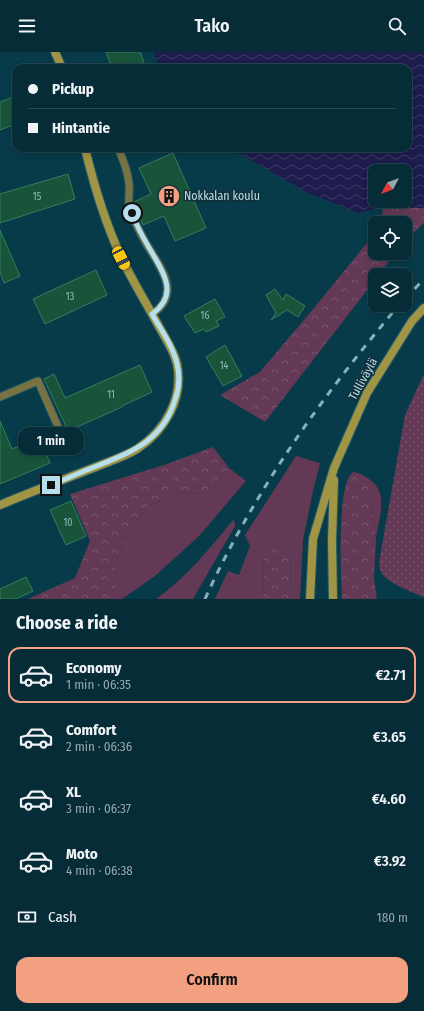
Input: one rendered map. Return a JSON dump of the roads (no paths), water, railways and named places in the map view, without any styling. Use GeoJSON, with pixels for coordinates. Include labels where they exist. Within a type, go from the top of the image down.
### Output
{"type":"FeatureCollection","features":[{"type":"Feature","properties":{"kind":"street"},"geometry":{"type":"LineString","coordinates":[[56,52],[60,64]]}},
{"type":"Feature","properties":{"kind":"street"},"geometry":{"type":"LineString","coordinates":[[0,505],[136,450],[157,433],[165,422],[172,409],[177,393],[179,378],[177,363],[169,344],[124,263],[106,222],[93,184],[86,152]]}},
{"type":"Feature","properties":{"kind":"street","name":"Tulliväylä"},"geometry":{"type":"LineString","coordinates":[[310,599],[313,538],[334,468],[367,393],[412,321],[424,308]]}},
{"type":"Feature","properties":{"kind":"street","name":"Tulliväylä"},"geometry":{"type":"LineString","coordinates":[[333,599],[332,542],[334,468]]}},
{"type":"Feature","properties":{"kind":"lane"},"geometry":{"type":"LineString","coordinates":[[119,152],[129,183],[129,204],[146,244],[162,270],[167,287],[166,299],[159,309],[152,314]]}},
{"type":"Feature","properties":{"kind":"lane"},"geometry":{"type":"LineString","coordinates":[[0,397],[38,381],[58,429]]}},
{"type":"Feature","properties":{"kind":"water"},"geometry":{"type":"Polygon","coordinates":[[[154,52],[424,52],[424,208],[412,208],[412,164],[368,164],[368,208],[379,208],[358,213],[304,191],[237,152],[412,152],[412,64],[158,64],[154,52]]]}},
{"type":"Feature","properties":{"kind":"railway"},"geometry":{"type":"LineString","coordinates":[[412,292],[424,279]]}},
{"type":"Feature","properties":{"kind":"railway"},"geometry":{"type":"LineString","coordinates":[[205,599],[245,520],[292,445],[317,409],[393,312]]}},
{"type":"Feature","properties":{"kind":"place","name":"Nokkalan koulu"},"geometry":{"type":"Point","coordinates":[169,196]}}]}
